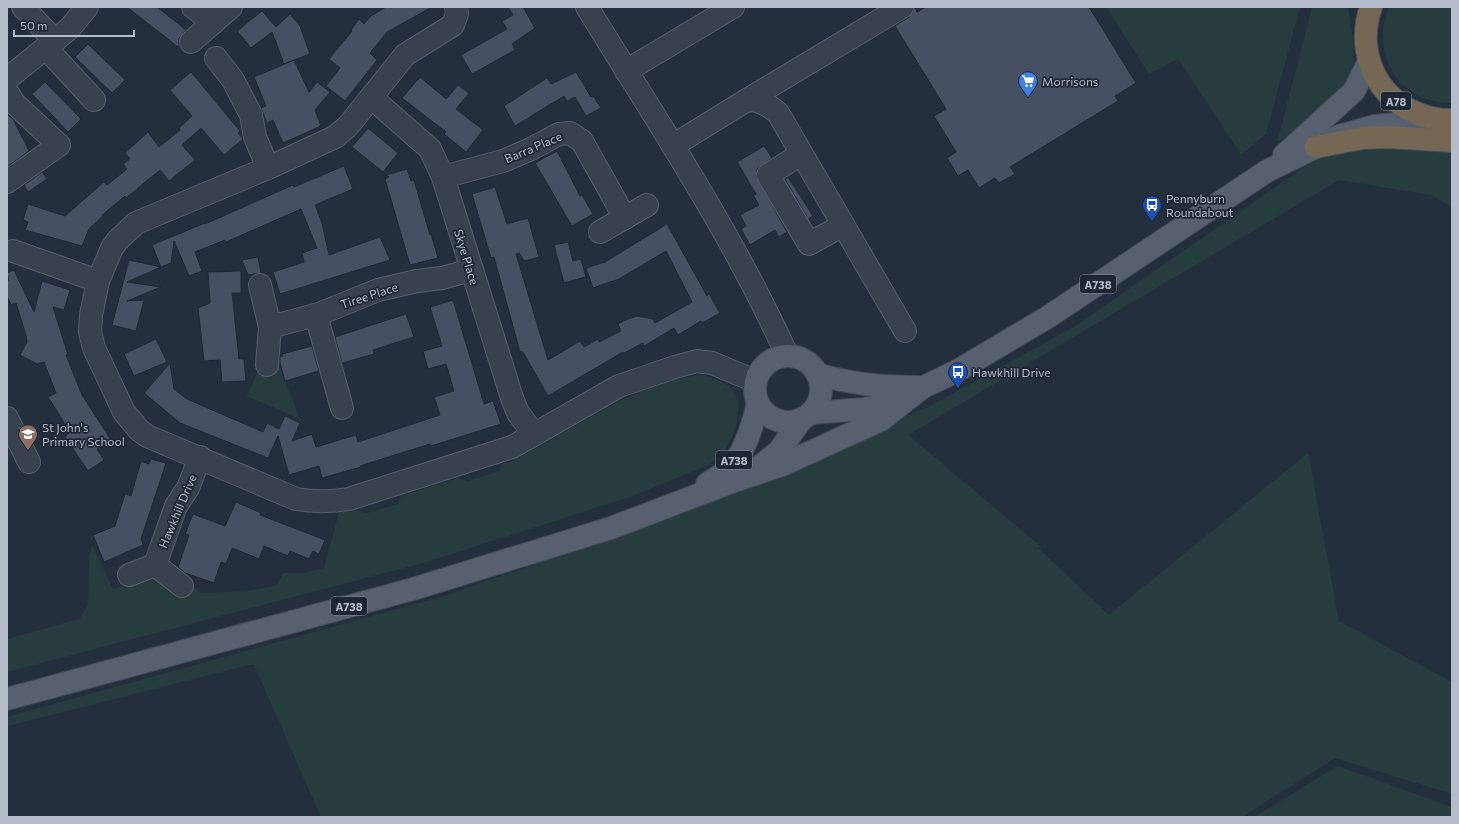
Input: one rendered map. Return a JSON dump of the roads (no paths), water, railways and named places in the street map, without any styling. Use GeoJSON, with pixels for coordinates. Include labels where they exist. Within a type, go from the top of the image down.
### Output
{"type":"FeatureCollection","features":[{"type":"Feature","properties":{"kind":"highway","name":"A78"},"geometry":{"type":"LineString","coordinates":[[1367,12],[1365,39],[1369,61],[1378,81],[1392,98],[1413,112],[1447,120]]}},
{"type":"Feature","properties":{"kind":"highway"},"geometry":{"type":"LineString","coordinates":[[1316,147],[1363,138],[1388,137],[1452,141]]}},
{"type":"Feature","properties":{"kind":"main road","name":"A738"},"geometry":{"type":"LineString","coordinates":[[1267,171],[1344,103],[1354,91],[1369,61]]}},
{"type":"Feature","properties":{"kind":"main road","name":"A738"},"geometry":{"type":"LineString","coordinates":[[755,381],[755,392],[758,403],[764,412],[772,418],[781,421],[792,422],[806,416],[888,404],[957,371],[1048,317],[1267,171],[1339,136],[1363,128],[1447,120]]}},
{"type":"Feature","properties":{"kind":"main road"},"geometry":{"type":"LineString","coordinates":[[755,381],[759,371],[776,357],[787,356],[805,360],[817,374]]}},
{"type":"Feature","properties":{"kind":"main road","name":"A738"},"geometry":{"type":"LineString","coordinates":[[817,374],[847,382],[881,387],[923,387]]}},
{"type":"Feature","properties":{"kind":"main road","name":"A738"},"geometry":{"type":"LineString","coordinates":[[7,699],[413,589],[604,530],[729,483],[758,468],[779,451],[817,404],[820,394],[820,384],[817,374]]}},
{"type":"Feature","properties":{"kind":"main road"},"geometry":{"type":"LineString","coordinates":[[729,483],[782,465],[881,420],[923,387]]}},
{"type":"Feature","properties":{"kind":"main road","name":"A738"},"geometry":{"type":"LineString","coordinates":[[686,500],[729,468],[745,444],[758,403]]}},
{"type":"Feature","properties":{"kind":"street"},"geometry":{"type":"LineString","coordinates":[[23,7],[50,45],[94,100]]}},
{"type":"Feature","properties":{"kind":"street"},"geometry":{"type":"LineString","coordinates":[[7,79],[70,28],[87,7]]}},
{"type":"Feature","properties":{"kind":"street"},"geometry":{"type":"LineString","coordinates":[[193,7],[214,22]]}},
{"type":"Feature","properties":{"kind":"street"},"geometry":{"type":"LineString","coordinates":[[191,42],[232,7]]}},
{"type":"Feature","properties":{"kind":"street"},"geometry":{"type":"LineString","coordinates":[[456,7],[457,14],[453,25],[405,55],[372,98],[339,134],[268,168],[136,223],[124,232],[112,248],[98,281],[91,315],[90,332],[94,348],[124,412],[131,422],[147,436],[200,457],[296,499],[316,502],[332,502],[349,499],[512,447],[619,386],[698,361],[726,368],[755,381]]}},
{"type":"Feature","properties":{"kind":"street"},"geometry":{"type":"LineString","coordinates":[[586,7],[674,145],[762,300],[787,356]]}},
{"type":"Feature","properties":{"kind":"street"},"geometry":{"type":"LineString","coordinates":[[626,71],[733,7]]}},
{"type":"Feature","properties":{"kind":"street"},"geometry":{"type":"LineString","coordinates":[[674,145],[902,7]]}},
{"type":"Feature","properties":{"kind":"street"},"geometry":{"type":"LineString","coordinates":[[216,58],[233,80],[251,115],[255,137],[268,168]]}},
{"type":"Feature","properties":{"kind":"street"},"geometry":{"type":"LineString","coordinates":[[7,92],[14,103],[59,146],[7,182]]}},
{"type":"Feature","properties":{"kind":"street","name":"Skye Place"},"geometry":{"type":"LineString","coordinates":[[372,98],[430,149],[443,177],[512,398],[518,413],[534,434]]}},
{"type":"Feature","properties":{"kind":"street"},"geometry":{"type":"LineString","coordinates":[[747,100],[762,102],[778,113],[905,331]]}},
{"type":"Feature","properties":{"kind":"street","name":"Barra Place"},"geometry":{"type":"LineString","coordinates":[[443,177],[503,161],[531,149],[559,134],[570,133],[582,141],[625,218]]}},
{"type":"Feature","properties":{"kind":"street"},"geometry":{"type":"LineString","coordinates":[[801,154],[768,175],[810,244],[843,225]]}},
{"type":"Feature","properties":{"kind":"street"},"geometry":{"type":"LineString","coordinates":[[600,232],[647,205]]}},
{"type":"Feature","properties":{"kind":"street"},"geometry":{"type":"LineString","coordinates":[[9,248],[98,281]]}},
{"type":"Feature","properties":{"kind":"street","name":"Tiree Place"},"geometry":{"type":"LineString","coordinates":[[270,327],[316,315],[378,290],[471,270]]}},
{"type":"Feature","properties":{"kind":"street"},"geometry":{"type":"LineString","coordinates":[[260,286],[270,327],[267,364]]}},
{"type":"Feature","properties":{"kind":"street"},"geometry":{"type":"LineString","coordinates":[[316,315],[342,408]]}},
{"type":"Feature","properties":{"kind":"street"},"geometry":{"type":"LineString","coordinates":[[7,418],[29,462]]}},
{"type":"Feature","properties":{"kind":"street","name":"Hawkhill Drive"},"geometry":{"type":"LineString","coordinates":[[155,565],[176,506],[188,488],[200,457]]}},
{"type":"Feature","properties":{"kind":"street"},"geometry":{"type":"LineString","coordinates":[[130,575],[155,565],[182,586]]}},
{"type":"Feature","properties":{"kind":"place","name":"Morrisons"},"geometry":{"type":"Point","coordinates":[1028,98]}},
{"type":"Feature","properties":{"kind":"place","name":"Pennyburn Roundabout"},"geometry":{"type":"Point","coordinates":[1152,222]}},
{"type":"Feature","properties":{"kind":"place","name":"Hawkhill Drive"},"geometry":{"type":"Point","coordinates":[958,389]}},
{"type":"Feature","properties":{"kind":"place","name":"St John's Primary School"},"geometry":{"type":"Point","coordinates":[28,451]}}]}
